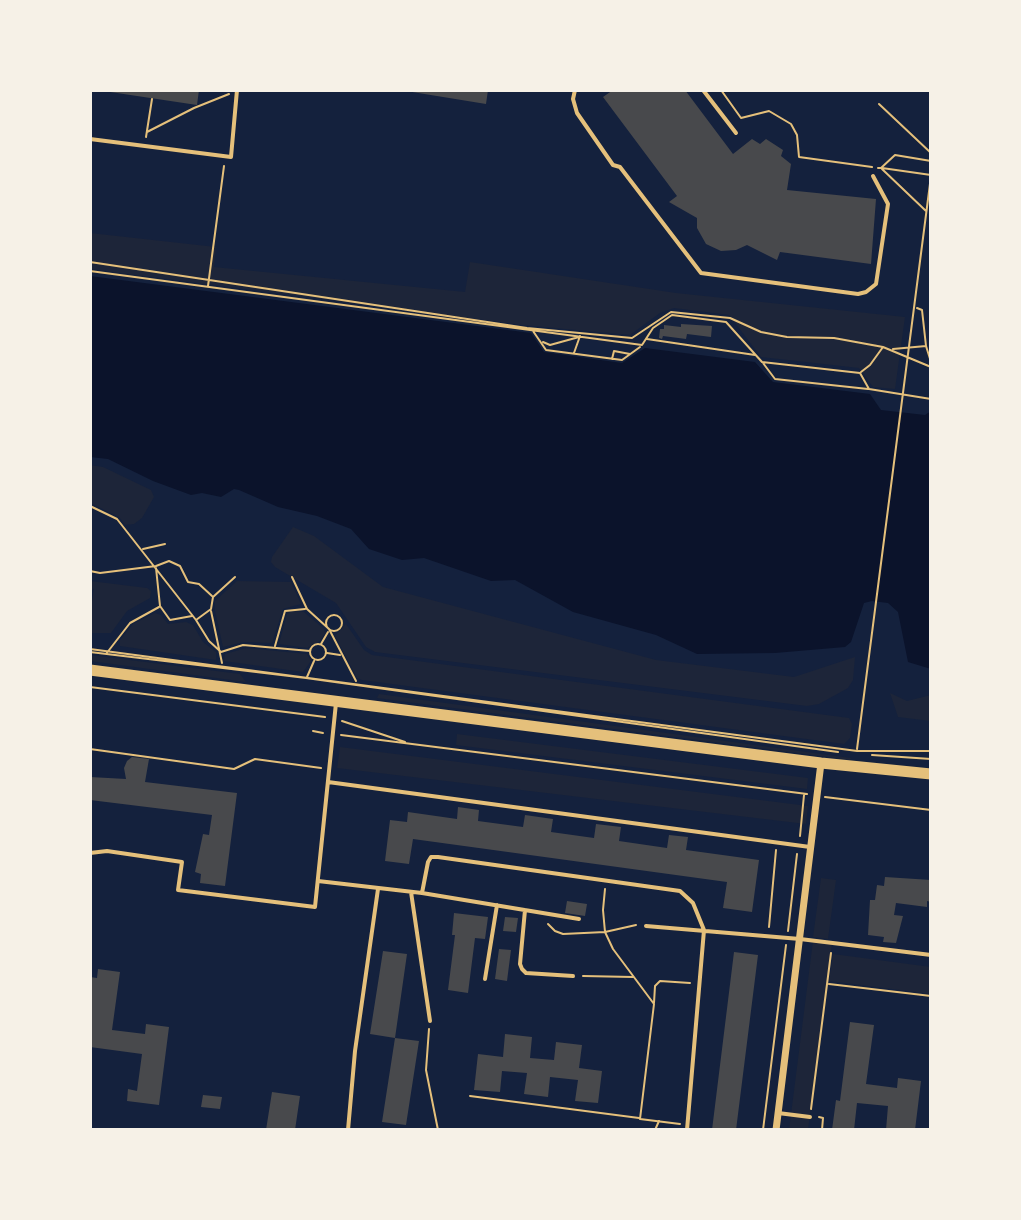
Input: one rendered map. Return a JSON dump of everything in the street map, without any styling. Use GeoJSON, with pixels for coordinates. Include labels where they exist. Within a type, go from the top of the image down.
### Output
{"type":"FeatureCollection","features":[{"type":"Feature","properties":{"kind":"main road"},"geometry":{"type":"LineString","coordinates":[[90,670],[821,763],[931,774]]}},
{"type":"Feature","properties":{"kind":"street"},"geometry":{"type":"LineString","coordinates":[[776,1130],[821,763]]}},
{"type":"Feature","properties":{"kind":"lane"},"geometry":{"type":"LineString","coordinates":[[575,90],[573,99],[577,113],[613,165],[620,167],[701,273],[858,294],[866,292],[876,284],[888,204],[873,176]]}},
{"type":"Feature","properties":{"kind":"lane"},"geometry":{"type":"LineString","coordinates":[[703,90],[736,133]]}},
{"type":"Feature","properties":{"kind":"lane"},"geometry":{"type":"LineString","coordinates":[[90,139],[231,157],[235,91]]}},
{"type":"Feature","properties":{"kind":"lane"},"geometry":{"type":"LineString","coordinates":[[90,853],[107,851],[182,862],[178,890],[315,907],[337,700]]}},
{"type":"Feature","properties":{"kind":"lane"},"geometry":{"type":"LineString","coordinates":[[328,782],[811,847]]}},
{"type":"Feature","properties":{"kind":"lane"},"geometry":{"type":"LineString","coordinates":[[422,893],[431,857],[680,891],[693,903],[704,930],[687,1127]]}},
{"type":"Feature","properties":{"kind":"lane"},"geometry":{"type":"LineString","coordinates":[[318,881],[422,893],[579,919]]}},
{"type":"Feature","properties":{"kind":"lane"},"geometry":{"type":"LineString","coordinates":[[348,1130],[355,1051],[378,889]]}},
{"type":"Feature","properties":{"kind":"lane"},"geometry":{"type":"LineString","coordinates":[[411,892],[430,1021]]}},
{"type":"Feature","properties":{"kind":"lane"},"geometry":{"type":"LineString","coordinates":[[485,979],[497,905]]}},
{"type":"Feature","properties":{"kind":"lane"},"geometry":{"type":"LineString","coordinates":[[525,910],[522,969],[526,973],[573,976]]}},
{"type":"Feature","properties":{"kind":"lane"},"geometry":{"type":"LineString","coordinates":[[646,926],[800,939],[931,955]]}},
{"type":"Feature","properties":{"kind":"lane"},"geometry":{"type":"LineString","coordinates":[[778,1113],[810,1117]]}},
{"type":"Feature","properties":{"kind":"path"},"geometry":{"type":"LineString","coordinates":[[721,90],[741,118],[769,111],[791,124],[797,135],[799,157],[931,176],[864,677],[857,752]]}},
{"type":"Feature","properties":{"kind":"path"},"geometry":{"type":"LineString","coordinates":[[152,99],[147,132],[235,91]]}},
{"type":"Feature","properties":{"kind":"path"},"geometry":{"type":"LineString","coordinates":[[879,104],[931,153]]}},
{"type":"Feature","properties":{"kind":"path"},"geometry":{"type":"LineString","coordinates":[[881,168],[895,155],[931,161]]}},
{"type":"Feature","properties":{"kind":"path"},"geometry":{"type":"LineString","coordinates":[[208,286],[226,156]]}},
{"type":"Feature","properties":{"kind":"path"},"geometry":{"type":"LineString","coordinates":[[881,168],[927,212]]}},
{"type":"Feature","properties":{"kind":"path"},"geometry":{"type":"LineString","coordinates":[[90,262],[527,328],[632,338],[671,312],[730,318],[761,332],[787,337],[834,338],[883,347],[931,367]]}},
{"type":"Feature","properties":{"kind":"path"},"geometry":{"type":"LineString","coordinates":[[90,271],[642,345]]}},
{"type":"Feature","properties":{"kind":"path"},"geometry":{"type":"LineString","coordinates":[[914,308],[922,310],[931,362]]}},
{"type":"Feature","properties":{"kind":"path"},"geometry":{"type":"LineString","coordinates":[[533,330],[546,350],[622,360],[642,345],[653,328],[672,315],[726,322],[775,379],[931,399]]}},
{"type":"Feature","properties":{"kind":"path"},"geometry":{"type":"LineString","coordinates":[[539,341],[550,345],[580,336]]}},
{"type":"Feature","properties":{"kind":"path"},"geometry":{"type":"LineString","coordinates":[[574,354],[580,336]]}},
{"type":"Feature","properties":{"kind":"path"},"geometry":{"type":"LineString","coordinates":[[646,338],[756,355]]}},
{"type":"Feature","properties":{"kind":"path"},"geometry":{"type":"LineString","coordinates":[[612,359],[616,341]]}},
{"type":"Feature","properties":{"kind":"path"},"geometry":{"type":"LineString","coordinates":[[892,350],[926,346]]}},
{"type":"Feature","properties":{"kind":"path"},"geometry":{"type":"LineString","coordinates":[[762,362],[860,373],[883,347]]}},
{"type":"Feature","properties":{"kind":"path"},"geometry":{"type":"LineString","coordinates":[[614,351],[631,354]]}},
{"type":"Feature","properties":{"kind":"path"},"geometry":{"type":"LineString","coordinates":[[860,373],[869,389]]}},
{"type":"Feature","properties":{"kind":"path"},"geometry":{"type":"LineString","coordinates":[[90,506],[117,519],[156,566],[209,641],[221,652]]}},
{"type":"Feature","properties":{"kind":"path"},"geometry":{"type":"LineString","coordinates":[[143,549],[165,544]]}},
{"type":"Feature","properties":{"kind":"path"},"geometry":{"type":"LineString","coordinates":[[90,571],[100,573],[156,566],[169,561],[180,566],[188,582],[199,584],[213,597]]}},
{"type":"Feature","properties":{"kind":"path"},"geometry":{"type":"LineString","coordinates":[[156,566],[160,606],[170,620],[193,616]]}},
{"type":"Feature","properties":{"kind":"path"},"geometry":{"type":"LineString","coordinates":[[222,666],[211,609],[213,597],[235,577]]}},
{"type":"Feature","properties":{"kind":"path"},"geometry":{"type":"LineString","coordinates":[[292,577],[307,609],[329,629],[357,684]]}},
{"type":"Feature","properties":{"kind":"path"},"geometry":{"type":"LineString","coordinates":[[107,652],[130,623],[160,606]]}},
{"type":"Feature","properties":{"kind":"path"},"geometry":{"type":"LineString","coordinates":[[193,616],[196,620],[211,609]]}},
{"type":"Feature","properties":{"kind":"path"},"geometry":{"type":"LineString","coordinates":[[275,648],[285,611],[307,609]]}},
{"type":"Feature","properties":{"kind":"path"},"geometry":{"type":"LineString","coordinates":[[321,645],[329,629]]}},
{"type":"Feature","properties":{"kind":"path"},"geometry":{"type":"LineString","coordinates":[[221,652],[243,645],[310,651]]}},
{"type":"Feature","properties":{"kind":"path"},"geometry":{"type":"LineString","coordinates":[[310,651],[313,645],[321,645]]}},
{"type":"Feature","properties":{"kind":"path"},"geometry":{"type":"LineString","coordinates":[[321,645],[325,653]]}},
{"type":"Feature","properties":{"kind":"path"},"geometry":{"type":"LineString","coordinates":[[90,650],[857,752],[931,759]]}},
{"type":"Feature","properties":{"kind":"path"},"geometry":{"type":"LineString","coordinates":[[310,651],[315,660]]}},
{"type":"Feature","properties":{"kind":"path"},"geometry":{"type":"LineString","coordinates":[[325,653],[343,655]]}},
{"type":"Feature","properties":{"kind":"path"},"geometry":{"type":"LineString","coordinates":[[307,677],[315,660],[325,653]]}},
{"type":"Feature","properties":{"kind":"path"},"geometry":{"type":"LineString","coordinates":[[90,687],[335,718],[410,744]]}},
{"type":"Feature","properties":{"kind":"path"},"geometry":{"type":"LineString","coordinates":[[313,731],[931,810]]}},
{"type":"Feature","properties":{"kind":"path"},"geometry":{"type":"LineString","coordinates":[[90,749],[234,769],[255,759],[330,769]]}},
{"type":"Feature","properties":{"kind":"path"},"geometry":{"type":"LineString","coordinates":[[857,752],[931,751]]}},
{"type":"Feature","properties":{"kind":"path"},"geometry":{"type":"LineString","coordinates":[[763,1130],[804,793]]}},
{"type":"Feature","properties":{"kind":"path"},"geometry":{"type":"LineString","coordinates":[[768,936],[776,843]]}},
{"type":"Feature","properties":{"kind":"path"},"geometry":{"type":"LineString","coordinates":[[607,880],[603,910],[605,932],[613,949],[654,1004]]}},
{"type":"Feature","properties":{"kind":"path"},"geometry":{"type":"LineString","coordinates":[[541,912],[555,931],[563,934],[605,932],[625,925],[646,926]]}},
{"type":"Feature","properties":{"kind":"path"},"geometry":{"type":"LineString","coordinates":[[822,1130],[823,1118],[810,1117],[832,943]]}},
{"type":"Feature","properties":{"kind":"path"},"geometry":{"type":"LineString","coordinates":[[573,976],[634,977]]}},
{"type":"Feature","properties":{"kind":"path"},"geometry":{"type":"LineString","coordinates":[[640,1119],[655,986],[660,981],[700,984]]}},
{"type":"Feature","properties":{"kind":"path"},"geometry":{"type":"LineString","coordinates":[[827,984],[931,996]]}},
{"type":"Feature","properties":{"kind":"path"},"geometry":{"type":"LineString","coordinates":[[430,1021],[426,1070],[438,1130]]}},
{"type":"Feature","properties":{"kind":"path"},"geometry":{"type":"LineString","coordinates":[[470,1096],[687,1127]]}},
{"type":"Feature","properties":{"kind":"path"},"geometry":{"type":"LineString","coordinates":[[655,1130],[659,1121]]}},
{"type":"Feature","properties":{"kind":"shaded area"},"geometry":{"type":"Polygon","coordinates":[[[90,233],[216,247],[214,267],[465,292],[470,262],[676,293],[905,317],[895,389],[873,387],[859,368],[761,357],[729,315],[674,308],[660,313],[630,335],[522,325],[90,269],[90,233]]]}},
{"type":"Feature","properties":{"kind":"shaded area"},"geometry":{"type":"Polygon","coordinates":[[[90,276],[531,333],[544,352],[622,363],[645,348],[755,362],[773,382],[870,394],[881,410],[925,415],[931,411],[931,669],[908,662],[898,612],[888,603],[864,603],[851,642],[845,647],[775,653],[697,654],[656,635],[573,612],[515,580],[491,581],[424,558],[402,560],[369,549],[351,529],[317,516],[278,507],[239,490],[234,489],[221,497],[202,493],[191,495],[108,459],[90,457],[90,276]]]}},
{"type":"Feature","properties":{"kind":"shaded area"},"geometry":{"type":"Polygon","coordinates":[[[90,465],[103,467],[151,490],[154,497],[142,518],[134,524],[125,525],[119,517],[90,503],[90,465]]]}},
{"type":"Feature","properties":{"kind":"shaded area"},"geometry":{"type":"Polygon","coordinates":[[[293,527],[314,536],[383,587],[656,660],[794,677],[855,657],[853,680],[848,688],[819,704],[807,706],[375,652],[366,647],[336,603],[271,562],[293,527]]]}},
{"type":"Feature","properties":{"kind":"shaded area"},"geometry":{"type":"Polygon","coordinates":[[[90,581],[147,588],[151,591],[150,598],[127,611],[111,633],[92,633],[90,614],[94,588],[90,593],[90,581]]]}},
{"type":"Feature","properties":{"kind":"shaded area"},"geometry":{"type":"Polygon","coordinates":[[[237,581],[291,582],[301,604],[283,609],[272,643],[244,642],[223,647],[215,601],[237,581]]]}},
{"type":"Feature","properties":{"kind":"shaded area"},"geometry":{"type":"Polygon","coordinates":[[[304,612],[324,629],[320,641],[307,648],[279,644],[287,614],[304,612]]]}},
{"type":"Feature","properties":{"kind":"shaded area"},"geometry":{"type":"Polygon","coordinates":[[[155,613],[168,624],[186,622],[193,625],[203,642],[216,652],[216,660],[120,646],[120,640],[133,624],[155,613]]]}},
{"type":"Feature","properties":{"kind":"shaded area"},"geometry":{"type":"Polygon","coordinates":[[[346,624],[364,650],[372,655],[849,718],[852,724],[850,738],[844,744],[362,680],[357,678],[335,636],[346,624]]]}},
{"type":"Feature","properties":{"kind":"shaded area"},"geometry":{"type":"Polygon","coordinates":[[[246,648],[307,654],[311,661],[303,672],[224,661],[225,654],[246,648]]]}},
{"type":"Feature","properties":{"kind":"shaded area"},"geometry":{"type":"Polygon","coordinates":[[[90,655],[240,674],[246,682],[90,661],[90,655]]]}},
{"type":"Feature","properties":{"kind":"shaded area"},"geometry":{"type":"Polygon","coordinates":[[[890,693],[907,701],[931,695],[931,721],[898,717],[890,693]]]}},
{"type":"Feature","properties":{"kind":"shaded area"},"geometry":{"type":"Polygon","coordinates":[[[379,694],[851,758],[377,698],[379,694]]]}},
{"type":"Feature","properties":{"kind":"shaded area"},"geometry":{"type":"Polygon","coordinates":[[[457,734],[808,778],[807,789],[456,745],[457,734]]]}},
{"type":"Feature","properties":{"kind":"shaded area"},"geometry":{"type":"Polygon","coordinates":[[[340,747],[808,806],[806,824],[337,768],[340,747]]]}},
{"type":"Feature","properties":{"kind":"shaded area"},"geometry":{"type":"Polygon","coordinates":[[[821,878],[836,880],[828,939],[813,937],[821,878]]]}},
{"type":"Feature","properties":{"kind":"shaded area"},"geometry":{"type":"Polygon","coordinates":[[[813,941],[832,943],[808,1130],[789,1130],[813,941]]]}},
{"type":"Feature","properties":{"kind":"shaded area"},"geometry":{"type":"Polygon","coordinates":[[[833,954],[931,967],[931,994],[829,981],[833,954]]]}},
{"type":"Feature","properties":{"kind":"building"},"geometry":{"type":"Polygon","coordinates":[[[97,90],[199,90],[197,105],[97,90]]]}},
{"type":"Feature","properties":{"kind":"building"},"geometry":{"type":"Polygon","coordinates":[[[400,90],[488,90],[486,104],[400,90]]]}},
{"type":"Feature","properties":{"kind":"building"},"geometry":{"type":"Polygon","coordinates":[[[613,90],[685,90],[733,154],[752,139],[760,144],[766,139],[783,150],[781,156],[791,164],[787,190],[876,199],[871,264],[780,252],[777,260],[747,245],[721,251],[706,244],[697,228],[697,218],[669,202],[677,196],[603,97],[613,90]]]}},
{"type":"Feature","properties":{"kind":"building"},"geometry":{"type":"Polygon","coordinates":[[[681,324],[712,326],[711,337],[687,334],[686,339],[659,338],[664,325],[681,327],[681,324]]]}},
{"type":"Feature","properties":{"kind":"building"},"geometry":{"type":"Polygon","coordinates":[[[132,757],[149,759],[145,782],[237,793],[225,886],[200,883],[201,874],[195,872],[203,834],[209,835],[212,815],[90,800],[90,777],[126,779],[124,768],[132,757]]]}},
{"type":"Feature","properties":{"kind":"building"},"geometry":{"type":"Polygon","coordinates":[[[458,807],[479,810],[478,821],[523,827],[525,815],[553,819],[551,832],[594,838],[596,824],[621,827],[619,841],[667,848],[669,835],[688,837],[686,850],[759,860],[752,912],[723,908],[727,882],[413,839],[409,864],[385,861],[390,820],[407,822],[408,812],[457,819],[458,807]]]}},
{"type":"Feature","properties":{"kind":"building"},"geometry":{"type":"Polygon","coordinates":[[[885,877],[931,880],[931,902],[927,901],[927,907],[896,903],[894,915],[903,916],[896,943],[883,942],[884,937],[868,935],[870,900],[875,900],[877,885],[884,886],[885,877]]]}},
{"type":"Feature","properties":{"kind":"building"},"geometry":{"type":"Polygon","coordinates":[[[567,901],[587,904],[585,916],[565,913],[567,901]]]}},
{"type":"Feature","properties":{"kind":"building"},"geometry":{"type":"Polygon","coordinates":[[[454,913],[488,917],[485,939],[475,938],[468,993],[448,990],[455,935],[452,935],[454,913]]]}},
{"type":"Feature","properties":{"kind":"building"},"geometry":{"type":"Polygon","coordinates":[[[505,917],[518,918],[516,932],[503,931],[505,917]]]}},
{"type":"Feature","properties":{"kind":"building"},"geometry":{"type":"Polygon","coordinates":[[[499,949],[511,950],[507,981],[495,979],[499,949]]]}},
{"type":"Feature","properties":{"kind":"building"},"geometry":{"type":"Polygon","coordinates":[[[383,951],[407,954],[395,1038],[370,1034],[383,951]]]}},
{"type":"Feature","properties":{"kind":"building"},"geometry":{"type":"Polygon","coordinates":[[[734,952],[758,955],[736,1130],[712,1130],[734,952]]]}},
{"type":"Feature","properties":{"kind":"building"},"geometry":{"type":"Polygon","coordinates":[[[98,969],[120,972],[112,1030],[145,1034],[146,1024],[169,1027],[159,1105],[127,1101],[128,1089],[137,1091],[142,1054],[90,1047],[90,977],[97,978],[98,969]]]}},
{"type":"Feature","properties":{"kind":"building"},"geometry":{"type":"Polygon","coordinates":[[[850,1022],[874,1025],[866,1084],[897,1088],[898,1078],[921,1081],[915,1130],[886,1130],[888,1106],[857,1103],[854,1130],[832,1130],[836,1100],[840,1101],[850,1022]]]}},
{"type":"Feature","properties":{"kind":"building"},"geometry":{"type":"Polygon","coordinates":[[[505,1034],[532,1037],[530,1058],[554,1060],[556,1042],[582,1045],[579,1068],[602,1071],[598,1103],[575,1101],[578,1080],[550,1077],[548,1097],[524,1094],[527,1073],[502,1071],[500,1092],[474,1090],[478,1054],[503,1057],[505,1034]]]}},
{"type":"Feature","properties":{"kind":"building"},"geometry":{"type":"Polygon","coordinates":[[[395,1038],[419,1041],[406,1125],[382,1122],[395,1038]]]}},
{"type":"Feature","properties":{"kind":"building"},"geometry":{"type":"Polygon","coordinates":[[[272,1092],[300,1096],[295,1130],[266,1130],[272,1092]]]}},
{"type":"Feature","properties":{"kind":"building"},"geometry":{"type":"Polygon","coordinates":[[[203,1095],[222,1097],[220,1109],[201,1107],[203,1095]]]}}]}
